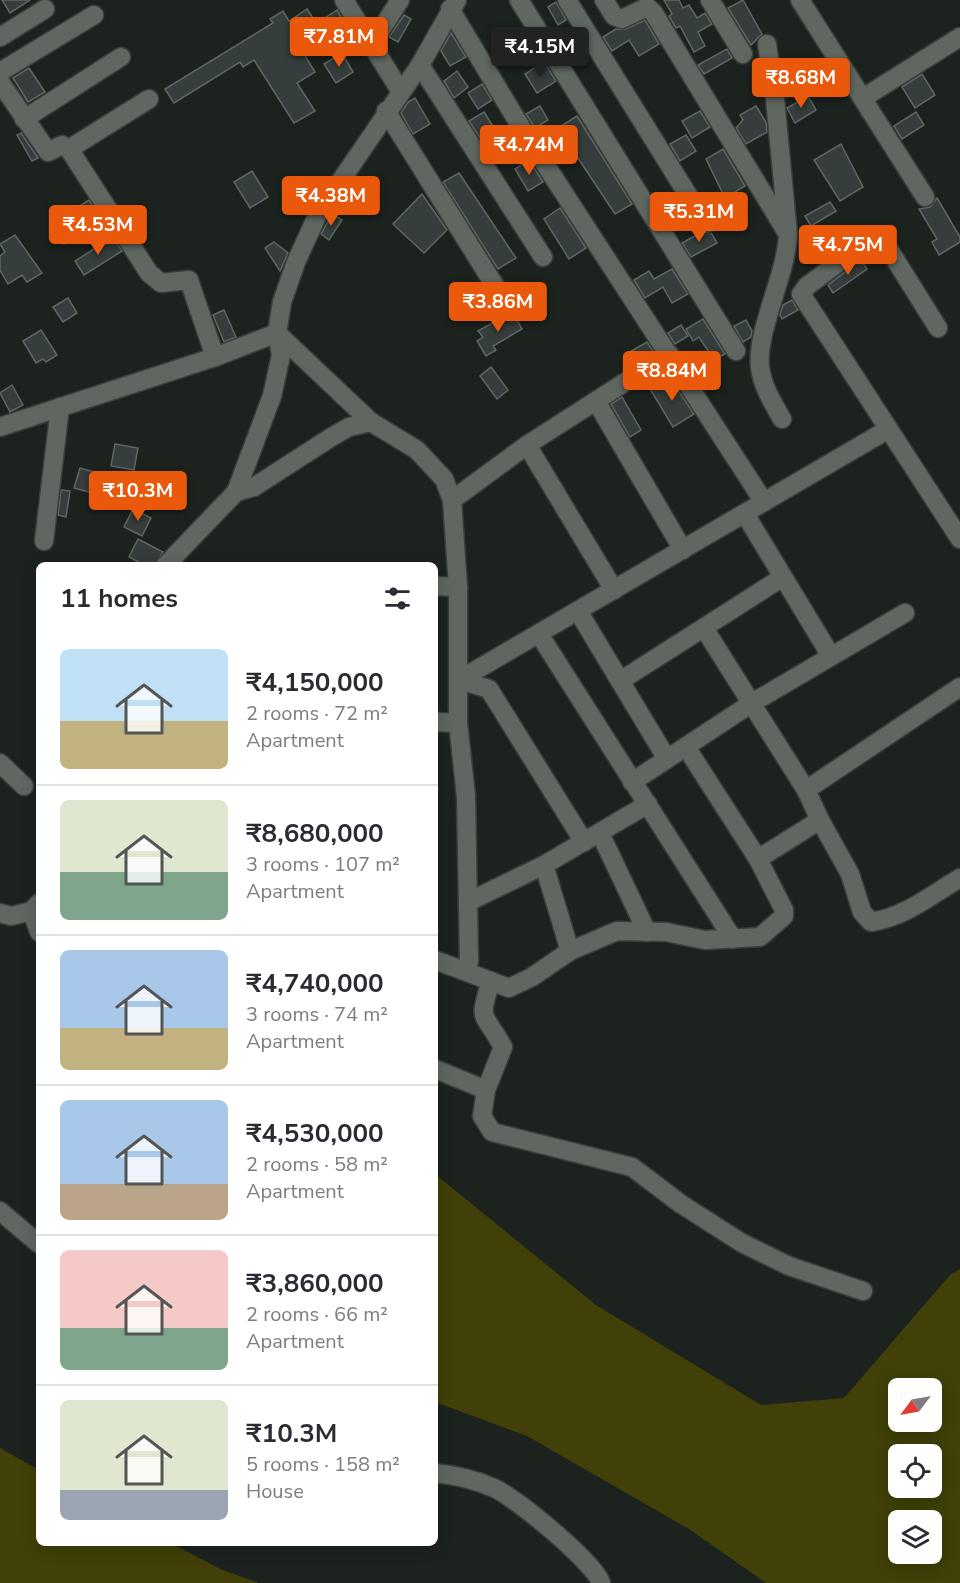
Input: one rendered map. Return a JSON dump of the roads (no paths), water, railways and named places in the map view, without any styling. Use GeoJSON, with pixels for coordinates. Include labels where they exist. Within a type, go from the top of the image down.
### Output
{"type":"FeatureCollection","features":[{"type":"Feature","properties":{"kind":"street"},"geometry":{"type":"LineString","coordinates":[[344,0],[401,92]]}},
{"type":"Feature","properties":{"kind":"street"},"geometry":{"type":"LineString","coordinates":[[372,44],[400,0]]}},
{"type":"Feature","properties":{"kind":"street"},"geometry":{"type":"LineString","coordinates":[[519,0],[736,351]]}},
{"type":"Feature","properties":{"kind":"street"},"geometry":{"type":"LineString","coordinates":[[567,0],[706,224]]}},
{"type":"Feature","properties":{"kind":"street"},"geometry":{"type":"LineString","coordinates":[[604,0],[614,16],[622,19],[647,7],[653,12],[788,235]]}},
{"type":"Feature","properties":{"kind":"street"},"geometry":{"type":"LineString","coordinates":[[710,0],[743,54]]}},
{"type":"Feature","properties":{"kind":"street"},"geometry":{"type":"LineString","coordinates":[[800,0],[925,197]]}},
{"type":"Feature","properties":{"kind":"street"},"geometry":{"type":"LineString","coordinates":[[169,562],[236,492],[272,396],[281,355],[277,333],[282,302],[296,262],[318,214],[360,154],[386,111],[420,65],[453,4]]}},
{"type":"Feature","properties":{"kind":"street"},"geometry":{"type":"LineString","coordinates":[[453,4],[521,127],[764,502]]}},
{"type":"Feature","properties":{"kind":"street"},"geometry":{"type":"LineString","coordinates":[[0,38],[45,9]]}},
{"type":"Feature","properties":{"kind":"street"},"geometry":{"type":"LineString","coordinates":[[0,72],[94,15]]}},
{"type":"Feature","properties":{"kind":"street"},"geometry":{"type":"LineString","coordinates":[[864,98],[960,37]]}},
{"type":"Feature","properties":{"kind":"street"},"geometry":{"type":"LineString","coordinates":[[767,44],[788,235],[787,255],[760,349],[760,368],[767,392],[782,419]]}},
{"type":"Feature","properties":{"kind":"street"},"geometry":{"type":"LineString","coordinates":[[24,119],[122,57]]}},
{"type":"Feature","properties":{"kind":"street"},"geometry":{"type":"LineString","coordinates":[[420,65],[543,257]]}},
{"type":"Feature","properties":{"kind":"street"},"geometry":{"type":"LineString","coordinates":[[0,82],[48,153],[62,145],[69,149],[149,273],[161,283],[189,280],[215,357]]}},
{"type":"Feature","properties":{"kind":"street"},"geometry":{"type":"LineString","coordinates":[[69,149],[149,99]]}},
{"type":"Feature","properties":{"kind":"street"},"geometry":{"type":"LineString","coordinates":[[386,111],[505,302]]}},
{"type":"Feature","properties":{"kind":"street"},"geometry":{"type":"LineString","coordinates":[[938,328],[883,240],[876,238],[865,243],[807,286],[801,294],[887,430],[960,539]]}},
{"type":"Feature","properties":{"kind":"street"},"geometry":{"type":"LineString","coordinates":[[0,427],[215,357],[277,333]]}},
{"type":"Feature","properties":{"kind":"street"},"geometry":{"type":"LineString","coordinates":[[277,333],[371,422],[417,450],[444,479],[452,500],[458,587],[458,723],[466,796],[469,961],[465,970]]}},
{"type":"Feature","properties":{"kind":"street"},"geometry":{"type":"LineString","coordinates":[[452,500],[527,445],[669,354]]}},
{"type":"Feature","properties":{"kind":"street"},"geometry":{"type":"LineString","coordinates":[[596,401],[683,550]]}},
{"type":"Feature","properties":{"kind":"street"},"geometry":{"type":"LineString","coordinates":[[44,541],[60,407]]}},
{"type":"Feature","properties":{"kind":"street"},"geometry":{"type":"LineString","coordinates":[[236,492],[254,487],[349,428],[371,422]]}},
{"type":"Feature","properties":{"kind":"street"},"geometry":{"type":"LineString","coordinates":[[459,680],[887,430]]}},
{"type":"Feature","properties":{"kind":"street"},"geometry":{"type":"LineString","coordinates":[[527,445],[614,590]]}},
{"type":"Feature","properties":{"kind":"street"},"geometry":{"type":"LineString","coordinates":[[745,514],[831,656]]}},
{"type":"Feature","properties":{"kind":"street"},"geometry":{"type":"LineString","coordinates":[[620,681],[783,577]]}},
{"type":"Feature","properties":{"kind":"street"},"geometry":{"type":"LineString","coordinates":[[438,586],[458,587]]}},
{"type":"Feature","properties":{"kind":"street"},"geometry":{"type":"LineString","coordinates":[[578,611],[667,759]]}},
{"type":"Feature","properties":{"kind":"street"},"geometry":{"type":"LineString","coordinates":[[632,782],[752,703],[905,613]]}},
{"type":"Feature","properties":{"kind":"street"},"geometry":{"type":"LineString","coordinates":[[704,628],[806,790],[850,874],[862,912],[871,922],[884,920],[915,907],[960,878]]}},
{"type":"Feature","properties":{"kind":"street"},"geometry":{"type":"LineString","coordinates":[[540,634],[733,939]]}},
{"type":"Feature","properties":{"kind":"street"},"geometry":{"type":"LineString","coordinates":[[459,680],[489,689],[584,842]]}},
{"type":"Feature","properties":{"kind":"street"},"geometry":{"type":"LineString","coordinates":[[806,790],[960,687]]}},
{"type":"Feature","properties":{"kind":"street"},"geometry":{"type":"LineString","coordinates":[[438,722],[458,723]]}},
{"type":"Feature","properties":{"kind":"street"},"geometry":{"type":"LineString","coordinates":[[438,961],[509,988],[532,977],[570,951],[617,931],[647,932],[705,940],[760,937],[784,916],[784,910],[758,860],[686,747]]}},
{"type":"Feature","properties":{"kind":"street"},"geometry":{"type":"LineString","coordinates":[[0,763],[24,786]]}},
{"type":"Feature","properties":{"kind":"street"},"geometry":{"type":"LineString","coordinates":[[468,902],[544,865],[648,804]]}},
{"type":"Feature","properties":{"kind":"street"},"geometry":{"type":"LineString","coordinates":[[758,860],[820,820]]}},
{"type":"Feature","properties":{"kind":"street"},"geometry":{"type":"LineString","coordinates":[[600,833],[647,932]]}},
{"type":"Feature","properties":{"kind":"street"},"geometry":{"type":"LineString","coordinates":[[544,865],[570,951]]}},
{"type":"Feature","properties":{"kind":"street"},"geometry":{"type":"LineString","coordinates":[[0,913],[11,916],[36,907]]}},
{"type":"Feature","properties":{"kind":"street"},"geometry":{"type":"LineString","coordinates":[[491,981],[482,1010],[487,1025],[503,1047],[486,1090],[482,1116],[492,1132],[632,1167],[681,1204],[742,1244],[789,1266],[863,1291]]}},
{"type":"Feature","properties":{"kind":"street"},"geometry":{"type":"LineString","coordinates":[[438,1070],[486,1090]]}},
{"type":"Feature","properties":{"kind":"street"},"geometry":{"type":"LineString","coordinates":[[0,1211],[36,1241]]}},
{"type":"Feature","properties":{"kind":"street"},"geometry":{"type":"LineString","coordinates":[[438,1474],[494,1488],[519,1502],[579,1557],[599,1577],[601,1583]]}}]}
